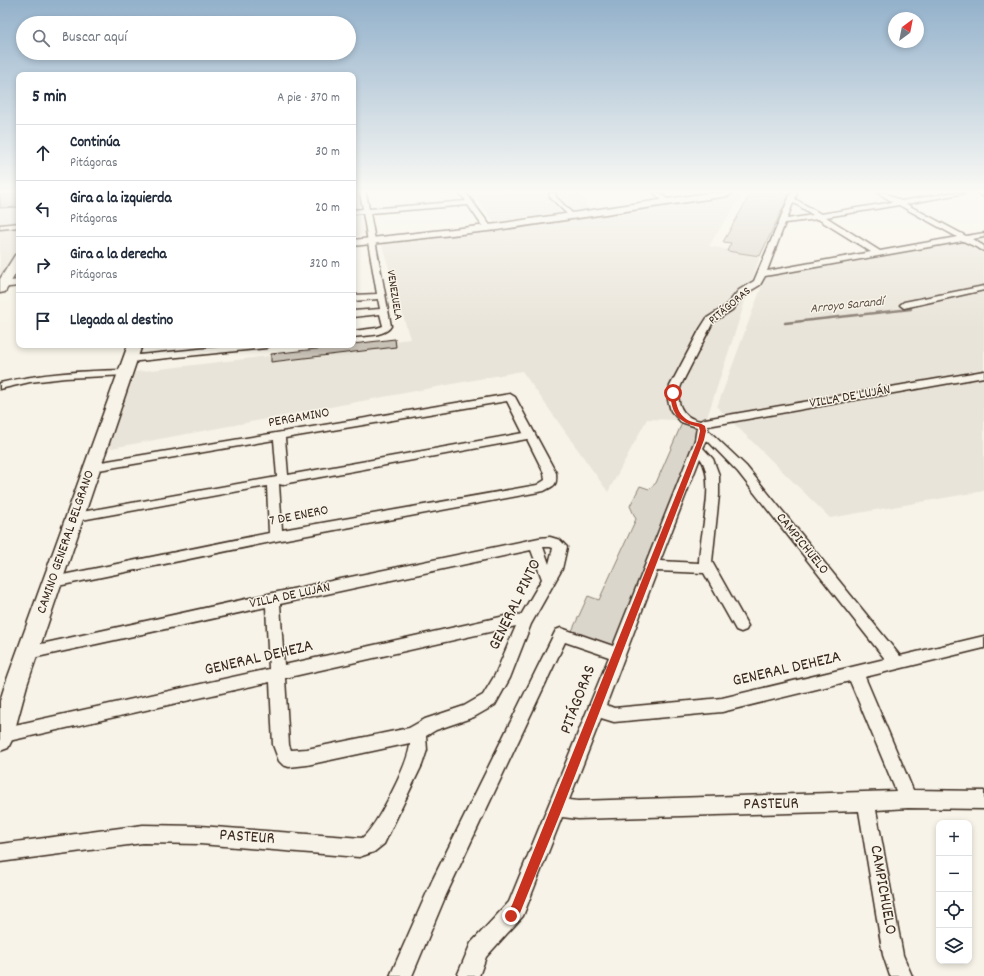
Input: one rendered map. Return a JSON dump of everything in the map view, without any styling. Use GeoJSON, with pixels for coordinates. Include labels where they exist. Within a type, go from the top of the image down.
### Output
{"type":"FeatureCollection","features":[{"type":"Feature","properties":{"kind":"main road"},"geometry":{"type":"LineString","coordinates":[[356,243],[394,239]]}},
{"type":"Feature","properties":{"kind":"main road"},"geometry":{"type":"LineString","coordinates":[[1,287],[16,263]]}},
{"type":"Feature","properties":{"kind":"main road"},"geometry":{"type":"LineString","coordinates":[[1,287],[16,284]]}},
{"type":"Feature","properties":{"kind":"main road","name":"CAMINO GENERAL BELGRANO"},"geometry":{"type":"LineString","coordinates":[[1,738],[16,685],[76,517],[129,359]]}},
{"type":"Feature","properties":{"kind":"street","name":"PITÁGORAS"},"geometry":{"type":"LineString","coordinates":[[468,976],[478,950],[516,909],[558,807],[707,425],[689,423],[684,420],[677,412],[673,403],[674,390],[708,323],[729,308],[742,292],[755,285],[762,274],[775,239]]}},
{"type":"Feature","properties":{"kind":"street"},"geometry":{"type":"LineString","coordinates":[[855,239],[879,254]]}},
{"type":"Feature","properties":{"kind":"street"},"geometry":{"type":"LineString","coordinates":[[762,274],[964,239],[984,250]]}},
{"type":"Feature","properties":{"kind":"street","name":"VENEZUELA"},"geometry":{"type":"LineString","coordinates":[[356,334],[384,330],[387,326],[372,241]]}},
{"type":"Feature","properties":{"kind":"street"},"geometry":{"type":"LineString","coordinates":[[904,305],[984,288]]}},
{"type":"Feature","properties":{"kind":"street"},"geometry":{"type":"LineString","coordinates":[[356,298],[382,296]]}},
{"type":"Feature","properties":{"kind":"street"},"geometry":{"type":"LineString","coordinates":[[356,314],[384,311]]}},
{"type":"Feature","properties":{"kind":"street"},"geometry":{"type":"LineString","coordinates":[[0,386],[30,379],[94,373],[129,359],[237,348]]}},
{"type":"Feature","properties":{"kind":"street","name":"VILLA DE LUJÁN"},"geometry":{"type":"LineString","coordinates":[[707,425],[984,374]]}},
{"type":"Feature","properties":{"kind":"street","name":"PERGAMINO"},"geometry":{"type":"LineString","coordinates":[[93,467],[510,397],[530,435]]}},
{"type":"Feature","properties":{"kind":"street","name":"CAMPICHUELO"},"geometry":{"type":"LineString","coordinates":[[707,425],[716,442],[742,469],[896,662]]}},
{"type":"Feature","properties":{"kind":"street"},"geometry":{"type":"LineString","coordinates":[[76,517],[278,482],[530,435]]}},
{"type":"Feature","properties":{"kind":"street","name":"7 DE ENERO"},"geometry":{"type":"LineString","coordinates":[[53,582],[276,536],[540,488],[551,482],[550,473],[530,435]]}},
{"type":"Feature","properties":{"kind":"street"},"geometry":{"type":"LineString","coordinates":[[276,536],[279,436]]}},
{"type":"Feature","properties":{"kind":"street"},"geometry":{"type":"LineString","coordinates":[[698,449],[707,459],[713,474],[713,495],[705,557],[708,568],[741,626]]}},
{"type":"Feature","properties":{"kind":"street","name":"VILLA DE LUJÁN"},"geometry":{"type":"LineString","coordinates":[[28,653],[273,599],[535,544],[552,542]]}},
{"type":"Feature","properties":{"kind":"street","name":"GENERAL PINTO"},"geometry":{"type":"LineString","coordinates":[[417,733],[431,724],[468,712],[482,705],[494,694],[524,623],[555,570],[560,547],[552,542]]}},
{"type":"Feature","properties":{"kind":"street"},"geometry":{"type":"LineString","coordinates":[[535,544],[549,580]]}},
{"type":"Feature","properties":{"kind":"street"},"geometry":{"type":"LineString","coordinates":[[652,566],[708,568]]}},
{"type":"Feature","properties":{"kind":"street"},"geometry":{"type":"LineString","coordinates":[[273,599],[281,745],[285,755],[289,759],[307,757],[417,733]]}},
{"type":"Feature","properties":{"kind":"street","name":"GENERAL DEHEZA"},"geometry":{"type":"LineString","coordinates":[[1,738],[514,620],[524,623]]}},
{"type":"Feature","properties":{"kind":"street"},"geometry":{"type":"LineString","coordinates":[[401,976],[439,888],[561,634],[617,654]]}},
{"type":"Feature","properties":{"kind":"street","name":"GENERAL DEHEZA"},"geometry":{"type":"LineString","coordinates":[[596,710],[614,715],[722,704],[896,662],[983,644]]}},
{"type":"Feature","properties":{"kind":"street"},"geometry":{"type":"LineString","coordinates":[[855,673],[908,799]]}},
{"type":"Feature","properties":{"kind":"street"},"geometry":{"type":"LineString","coordinates":[[0,696],[16,685]]}},
{"type":"Feature","properties":{"kind":"street","name":"PASTEUR"},"geometry":{"type":"LineString","coordinates":[[0,853],[142,834],[200,835],[359,848],[366,847],[377,837],[412,766],[417,754],[419,741],[417,733]]}},
{"type":"Feature","properties":{"kind":"street","name":"PASTEUR"},"geometry":{"type":"LineString","coordinates":[[558,807],[578,810],[866,802],[908,799],[984,800]]}},
{"type":"Feature","properties":{"kind":"street","name":"CAMPICHUELO"},"geometry":{"type":"LineString","coordinates":[[866,802],[894,955],[901,976]]}},
{"type":"Feature","properties":{"kind":"shaded area"},"geometry":{"type":"Polygon","coordinates":[[[0,239],[16,239],[16,277],[0,279],[0,239]]]}},
{"type":"Feature","properties":{"kind":"shaded area"},"geometry":{"type":"Polygon","coordinates":[[[380,239],[714,239],[709,246],[760,256],[706,421],[647,419],[608,492],[522,371],[101,450],[135,372],[335,348],[356,348],[356,345],[410,339],[380,239]]]}},
{"type":"Feature","properties":{"kind":"shaded area"},"geometry":{"type":"Polygon","coordinates":[[[725,239],[768,239],[760,256],[727,251],[731,243],[723,242],[725,239]]]}},
{"type":"Feature","properties":{"kind":"shaded area"},"geometry":{"type":"Polygon","coordinates":[[[958,239],[984,239],[984,491],[830,518],[717,407],[767,272],[958,239]]]}},
{"type":"Feature","properties":{"kind":"shaded area"},"geometry":{"type":"Polygon","coordinates":[[[682,423],[692,426],[698,432],[614,647],[572,631],[588,596],[599,600],[636,519],[630,506],[640,486],[649,489],[656,483],[682,423]]]}},
{"type":"Feature","properties":{"kind":"building"},"geometry":{"type":"Polygon","coordinates":[[[395,339],[396,347],[271,362],[271,354],[326,348],[356,348],[356,344],[395,339]]]}},
{"type":"Feature","properties":{"kind":"waterway","name":"Arroyo Sarandí"},"geometry":{"type":"LineString","coordinates":[[785,323],[911,309]]}},
{"type":"Feature","properties":{"kind":"route"},"geometry":{"type":"LineString","coordinates":[[511,916],[516,909],[558,807],[701,440],[703,431],[702,426],[689,423],[679,415],[674,408],[673,393]]}}]}
